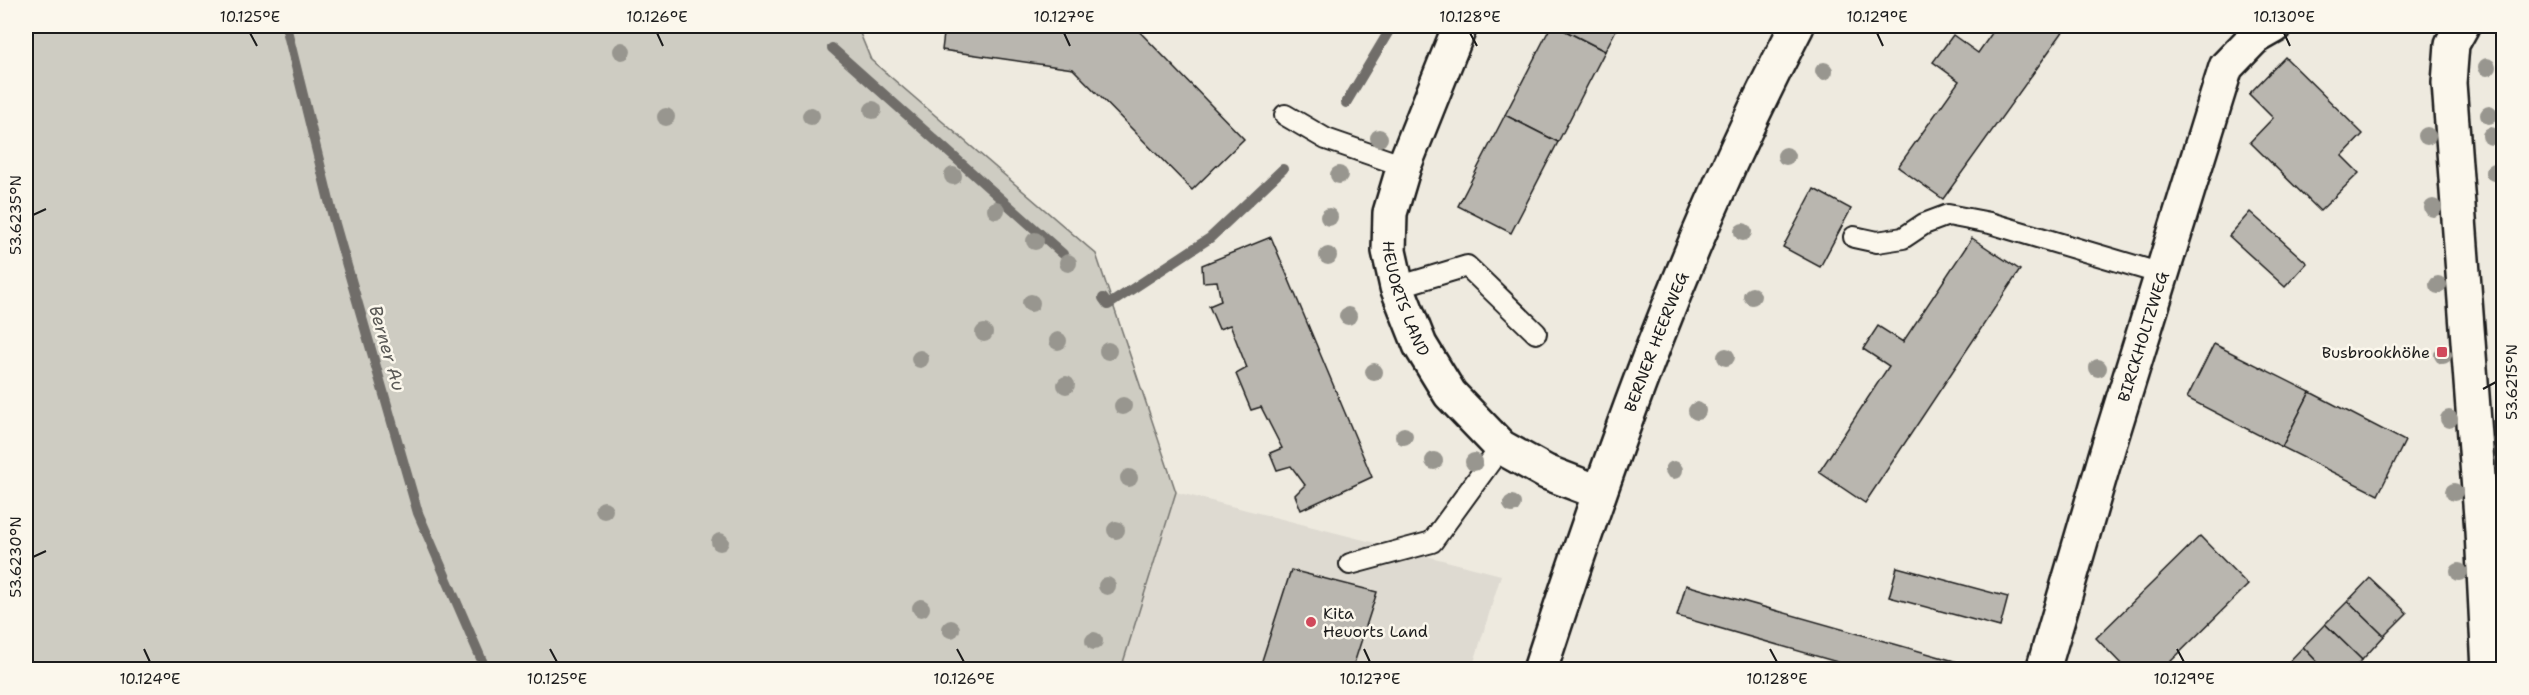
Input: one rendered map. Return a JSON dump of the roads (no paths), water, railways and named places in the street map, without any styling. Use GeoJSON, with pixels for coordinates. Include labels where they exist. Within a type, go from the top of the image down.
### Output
{"type":"FeatureCollection","features":[{"type":"Feature","properties":{"kind":"street","name":"HEUORTS LAND"},"geometry":{"type":"LineString","coordinates":[[1460,26],[1404,166],[1390,213],[1389,251],[1397,286],[1420,345],[1450,394],[1501,447],[1546,472],[1598,492]]}},
{"type":"Feature","properties":{"kind":"street","name":"BERNER HEERWEG"},"geometry":{"type":"LineString","coordinates":[[1540,669],[1598,492],[1688,257],[1754,107],[1797,26]]}},
{"type":"Feature","properties":{"kind":"street","name":"BIRCKHOLTZWEG"},"geometry":{"type":"LineString","coordinates":[[2043,669],[2226,67],[2254,38],[2275,26]]}},
{"type":"Feature","properties":{"kind":"street"},"geometry":{"type":"LineString","coordinates":[[2462,26],[2452,44],[2449,83],[2492,513],[2489,669]]}},
{"type":"Feature","properties":{"kind":"lane"},"geometry":{"type":"LineString","coordinates":[[1285,115],[1326,139],[1404,166]]}},
{"type":"Feature","properties":{"kind":"lane"},"geometry":{"type":"LineString","coordinates":[[1854,237],[1877,242],[1903,238],[1924,224],[1948,215],[2000,226],[2162,274]]}},
{"type":"Feature","properties":{"kind":"lane"},"geometry":{"type":"LineString","coordinates":[[1397,286],[1467,266],[1536,333]]}},
{"type":"Feature","properties":{"kind":"lane"},"geometry":{"type":"LineString","coordinates":[[1350,564],[1431,542],[1501,447]]}},
{"type":"Feature","properties":{"kind":"waterway","name":"Berner Au"},"geometry":{"type":"LineString","coordinates":[[286,26],[333,217],[418,513],[486,670]]}},
{"type":"Feature","properties":{"kind":"waterway"},"geometry":{"type":"LineString","coordinates":[[1346,103],[1392,26]]}},
{"type":"Feature","properties":{"kind":"waterway"},"geometry":{"type":"LineString","coordinates":[[832,48],[1063,254]]}},
{"type":"Feature","properties":{"kind":"waterway"},"geometry":{"type":"LineString","coordinates":[[1103,298],[1108,305],[1210,238],[1283,169]]}},
{"type":"Feature","properties":{"kind":"place","name":"Busbrookhöhe"},"geometry":{"type":"Point","coordinates":[2442,352]}},
{"type":"Feature","properties":{"kind":"place","name":"Kita Heuorts Land"},"geometry":{"type":"Point","coordinates":[1311,622]}}]}
